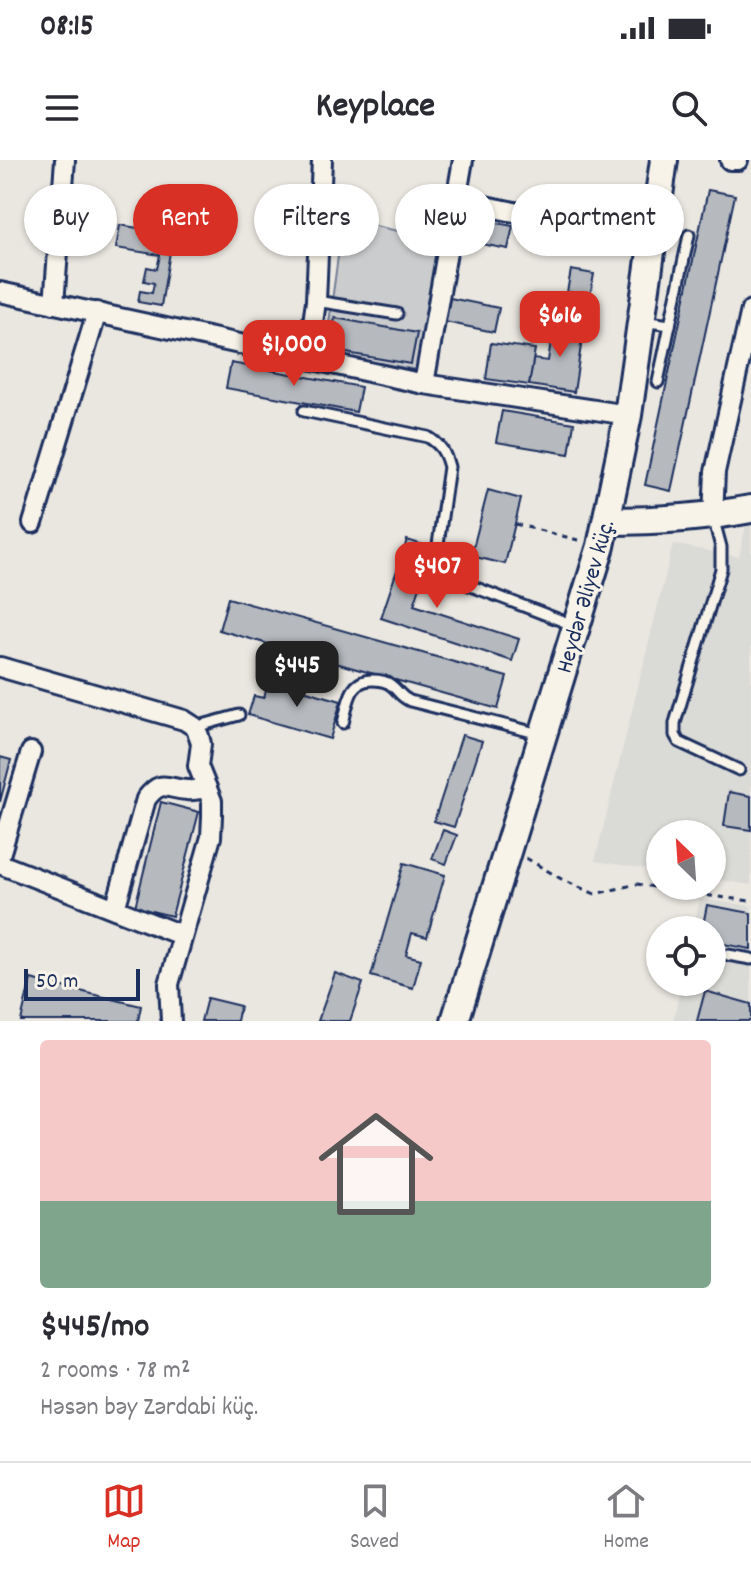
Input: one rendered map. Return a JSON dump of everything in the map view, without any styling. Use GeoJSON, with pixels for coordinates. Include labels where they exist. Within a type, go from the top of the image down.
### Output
{"type":"FeatureCollection","features":[{"type":"Feature","properties":{"kind":"main road","name":"Heydər Əliyev küç."},"geometry":{"type":"LineString","coordinates":[[455,1021],[604,533],[628,415],[664,160]]}},
{"type":"Feature","properties":{"kind":"main road"},"geometry":{"type":"LineString","coordinates":[[604,533],[751,509]]}},
{"type":"Feature","properties":{"kind":"street"},"geometry":{"type":"LineString","coordinates":[[54,304],[65,160]]}},
{"type":"Feature","properties":{"kind":"street"},"geometry":{"type":"LineString","coordinates":[[308,359],[316,301],[322,160]]}},
{"type":"Feature","properties":{"kind":"street"},"geometry":{"type":"LineString","coordinates":[[459,184],[463,160]]}},
{"type":"Feature","properties":{"kind":"street"},"geometry":{"type":"LineString","coordinates":[[730,160],[738,160]]}},
{"type":"Feature","properties":{"kind":"street"},"geometry":{"type":"LineString","coordinates":[[424,384],[446,256]]}},
{"type":"Feature","properties":{"kind":"street"},"geometry":{"type":"LineString","coordinates":[[0,292],[424,384],[628,415]]}},
{"type":"Feature","properties":{"kind":"street"},"geometry":{"type":"LineString","coordinates":[[713,516],[715,472],[751,310]]}},
{"type":"Feature","properties":{"kind":"street"},"geometry":{"type":"LineString","coordinates":[[33,523],[97,312]]}},
{"type":"Feature","properties":{"kind":"street"},"geometry":{"type":"LineString","coordinates":[[0,667],[184,720],[195,727],[201,744],[198,766],[212,801],[211,837],[169,984],[171,1021]]}},
{"type":"Feature","properties":{"kind":"street"},"geometry":{"type":"LineString","coordinates":[[0,855],[31,752]]}},
{"type":"Feature","properties":{"kind":"street"},"geometry":{"type":"LineString","coordinates":[[115,909],[146,799],[154,788],[163,785],[190,791],[207,788]]}},
{"type":"Feature","properties":{"kind":"street"},"geometry":{"type":"LineString","coordinates":[[0,864],[181,935]]}},
{"type":"Feature","properties":{"kind":"lane"},"geometry":{"type":"LineString","coordinates":[[658,382],[689,235]]}},
{"type":"Feature","properties":{"kind":"lane"},"geometry":{"type":"LineString","coordinates":[[316,301],[397,314]]}},
{"type":"Feature","properties":{"kind":"lane"},"geometry":{"type":"LineString","coordinates":[[642,321],[670,325]]}},
{"type":"Feature","properties":{"kind":"lane"},"geometry":{"type":"LineString","coordinates":[[304,411],[428,437],[440,444],[449,467],[437,552],[439,571],[445,576],[576,626]]}},
{"type":"Feature","properties":{"kind":"lane"},"geometry":{"type":"LineString","coordinates":[[713,516],[721,547],[721,569],[675,723],[675,735],[679,742],[739,770]]}},
{"type":"Feature","properties":{"kind":"lane"},"geometry":{"type":"LineString","coordinates":[[343,723],[357,683],[378,679],[391,685],[410,701],[544,735]]}},
{"type":"Feature","properties":{"kind":"lane"},"geometry":{"type":"LineString","coordinates":[[195,727],[239,715]]}},
{"type":"Feature","properties":{"kind":"lane"},"geometry":{"type":"LineString","coordinates":[[728,955],[751,959]]}},
{"type":"Feature","properties":{"kind":"path"},"geometry":{"type":"LineString","coordinates":[[515,524],[604,533]]}},
{"type":"Feature","properties":{"kind":"path"},"geometry":{"type":"LineString","coordinates":[[509,848],[595,894],[637,884],[751,901]]}},
{"type":"Feature","properties":{"kind":"shaded area"},"geometry":{"type":"Polygon","coordinates":[[[379,227],[395,230],[395,256],[436,256],[417,370],[325,353],[338,256],[379,256],[379,227]]]}},
{"type":"Feature","properties":{"kind":"shaded area"},"geometry":{"type":"Polygon","coordinates":[[[746,525],[751,525],[751,885],[726,881],[726,820],[646,820],[646,869],[595,861],[673,544],[739,557],[746,525]]]}},
{"type":"Feature","properties":{"kind":"shaded area"},"geometry":{"type":"Polygon","coordinates":[[[700,900],[751,906],[751,1021],[673,1021],[679,996],[726,996],[726,916],[696,916],[700,900]]]}},
{"type":"Feature","properties":{"kind":"building"},"geometry":{"type":"Polygon","coordinates":[[[708,190],[735,195],[671,491],[645,485],[708,190]]]}},
{"type":"Feature","properties":{"kind":"building"},"geometry":{"type":"Polygon","coordinates":[[[495,223],[511,226],[508,249],[495,247],[495,223]]]}},
{"type":"Feature","properties":{"kind":"building"},"geometry":{"type":"Polygon","coordinates":[[[120,225],[133,227],[133,251],[117,248],[120,225]]]}},
{"type":"Feature","properties":{"kind":"building"},"geometry":{"type":"Polygon","coordinates":[[[160,256],[169,256],[161,306],[138,302],[140,291],[152,293],[154,283],[144,281],[147,267],[157,269],[160,256]]]}},
{"type":"Feature","properties":{"kind":"building"},"geometry":{"type":"Polygon","coordinates":[[[571,270],[594,274],[590,296],[567,292],[571,270]]]}},
{"type":"Feature","properties":{"kind":"building"},"geometry":{"type":"Polygon","coordinates":[[[450,298],[499,308],[494,332],[445,322],[450,298]]]}},
{"type":"Feature","properties":{"kind":"building"},"geometry":{"type":"Polygon","coordinates":[[[335,318],[417,333],[411,364],[329,350],[335,318]]]}},
{"type":"Feature","properties":{"kind":"building"},"geometry":{"type":"Polygon","coordinates":[[[554,321],[584,326],[574,392],[529,385],[533,359],[548,361],[554,321]]]}},
{"type":"Feature","properties":{"kind":"building"},"geometry":{"type":"Polygon","coordinates":[[[491,343],[535,349],[529,385],[486,379],[491,343]]]}},
{"type":"Feature","properties":{"kind":"building"},"geometry":{"type":"Polygon","coordinates":[[[231,363],[361,387],[356,412],[226,388],[231,363]]]}},
{"type":"Feature","properties":{"kind":"building"},"geometry":{"type":"Polygon","coordinates":[[[502,411],[574,423],[569,454],[496,442],[502,411]]]}},
{"type":"Feature","properties":{"kind":"building"},"geometry":{"type":"Polygon","coordinates":[[[488,490],[521,499],[505,564],[471,556],[488,490]]]}},
{"type":"Feature","properties":{"kind":"building"},"geometry":{"type":"Polygon","coordinates":[[[407,540],[433,548],[414,605],[519,639],[512,661],[381,618],[407,540]]]}},
{"type":"Feature","properties":{"kind":"building"},"geometry":{"type":"Polygon","coordinates":[[[228,598],[507,677],[498,709],[219,630],[228,598]]]}},
{"type":"Feature","properties":{"kind":"building"},"geometry":{"type":"Polygon","coordinates":[[[269,680],[341,701],[330,739],[248,715],[254,696],[264,698],[269,680]]]}},
{"type":"Feature","properties":{"kind":"building"},"geometry":{"type":"Polygon","coordinates":[[[462,735],[482,741],[454,827],[434,821],[462,735]]]}},
{"type":"Feature","properties":{"kind":"building"},"geometry":{"type":"Polygon","coordinates":[[[0,757],[11,760],[0,802],[0,757]]]}},
{"type":"Feature","properties":{"kind":"building"},"geometry":{"type":"Polygon","coordinates":[[[729,792],[751,796],[751,830],[726,826],[729,792]]]}},
{"type":"Feature","properties":{"kind":"building"},"geometry":{"type":"Polygon","coordinates":[[[161,802],[199,812],[172,916],[135,907],[161,802]]]}},
{"type":"Feature","properties":{"kind":"building"},"geometry":{"type":"Polygon","coordinates":[[[443,830],[457,835],[446,864],[432,859],[443,830]]]}},
{"type":"Feature","properties":{"kind":"building"},"geometry":{"type":"Polygon","coordinates":[[[404,863],[445,875],[427,937],[412,933],[406,955],[421,959],[413,988],[371,976],[404,863]]]}},
{"type":"Feature","properties":{"kind":"building"},"geometry":{"type":"Polygon","coordinates":[[[707,905],[751,913],[751,949],[726,945],[726,916],[705,916],[707,905]]]}},
{"type":"Feature","properties":{"kind":"building"},"geometry":{"type":"Polygon","coordinates":[[[335,973],[363,983],[350,1021],[318,1021],[335,973]]]}},
{"type":"Feature","properties":{"kind":"building"},"geometry":{"type":"Polygon","coordinates":[[[31,979],[141,1006],[138,1021],[21,1021],[31,979]]]}},
{"type":"Feature","properties":{"kind":"building"},"geometry":{"type":"Polygon","coordinates":[[[704,996],[723,996],[751,1004],[751,1021],[697,1021],[704,996]]]}},
{"type":"Feature","properties":{"kind":"building"},"geometry":{"type":"Polygon","coordinates":[[[207,998],[240,1006],[237,1021],[201,1021],[207,998]]]}}]}
